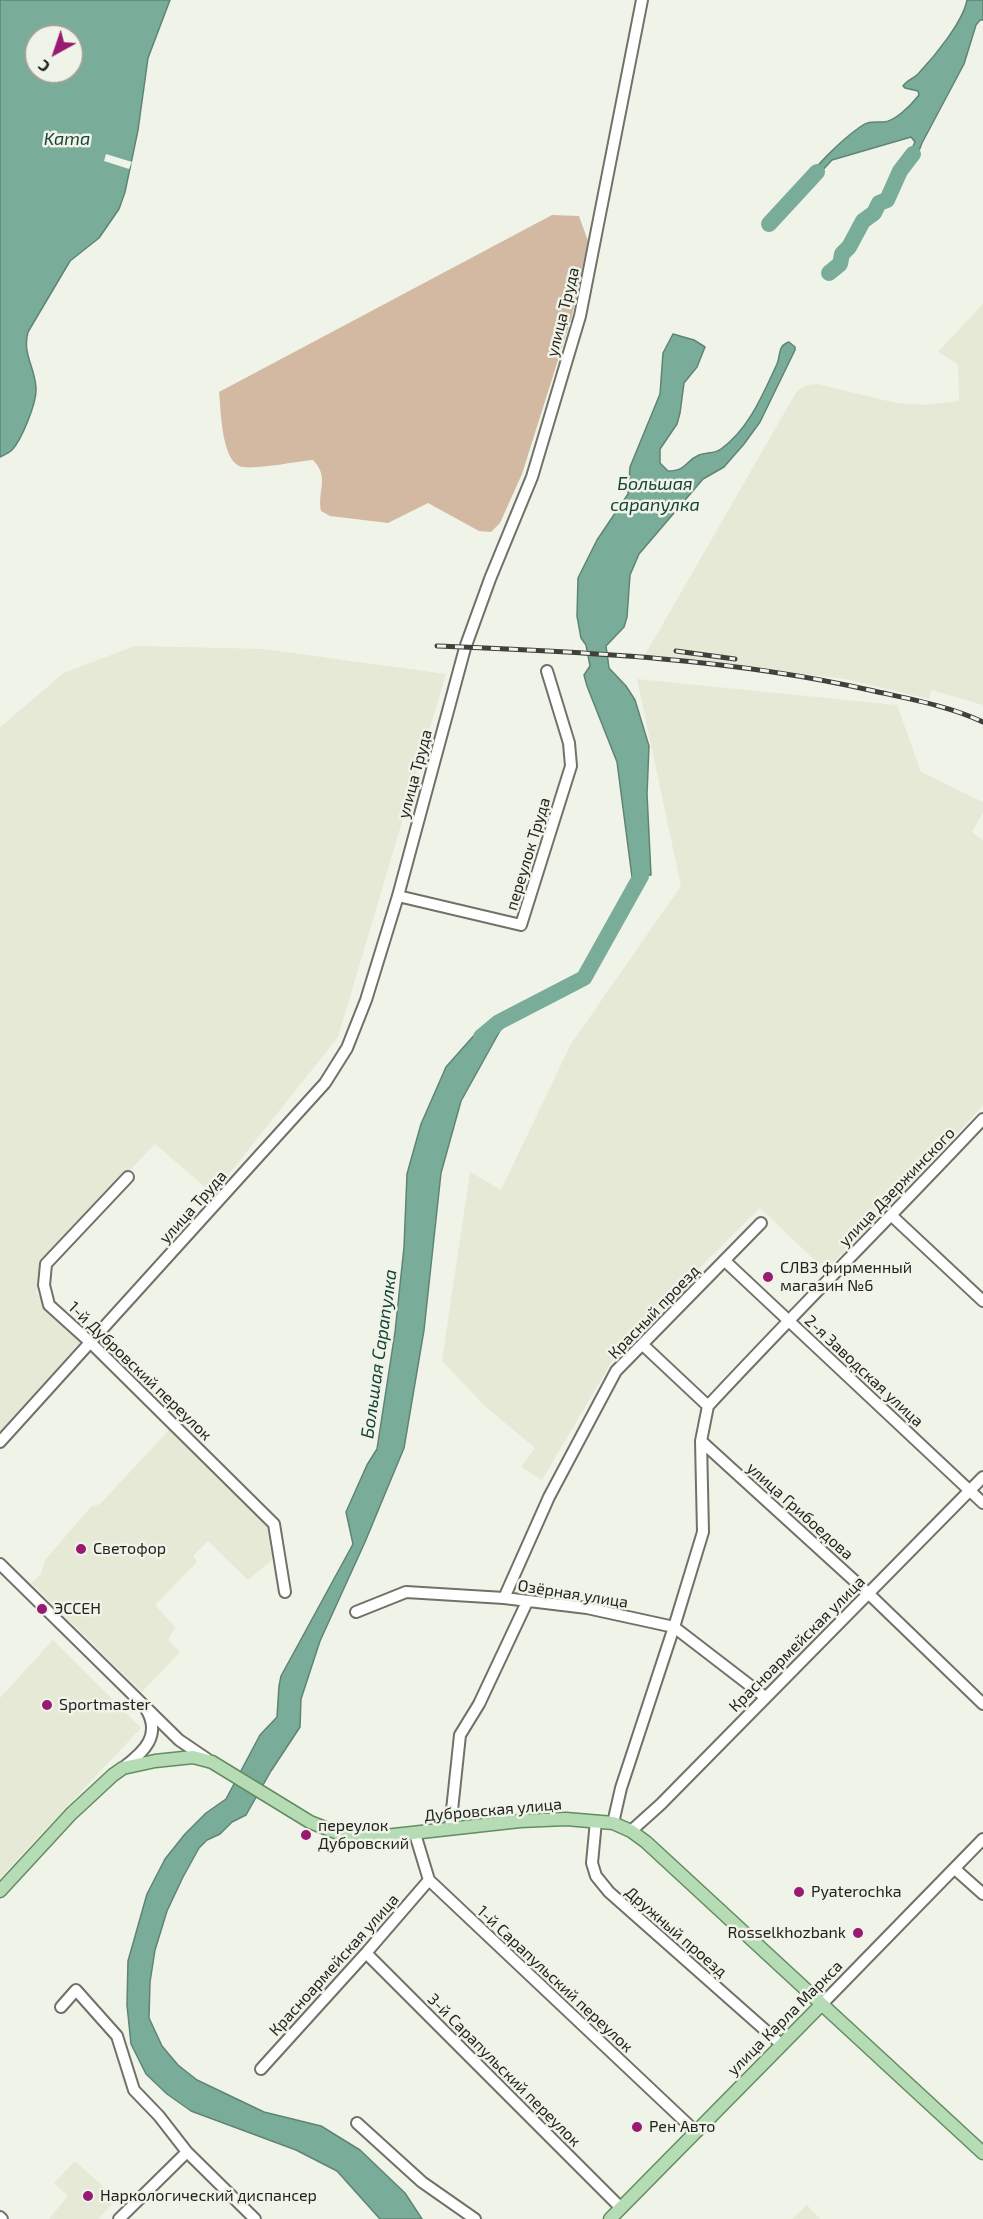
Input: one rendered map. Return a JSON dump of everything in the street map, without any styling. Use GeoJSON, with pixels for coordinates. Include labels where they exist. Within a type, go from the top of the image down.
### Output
{"type":"FeatureCollection","features":[{"type":"Feature","properties":{"kind":"main road"},"geometry":{"type":"LineString","coordinates":[[0,1891],[71,1814],[123,1768],[172,1758],[193,1757],[217,1765]]}},
{"type":"Feature","properties":{"kind":"main road","name":"Дубровская улица"},"geometry":{"type":"LineString","coordinates":[[217,1765],[310,1822],[348,1837],[367,1838],[520,1821],[566,1819],[613,1823],[631,1830],[983,2153]]}},
{"type":"Feature","properties":{"kind":"main road","name":"улица Карла Маркса"},"geometry":{"type":"LineString","coordinates":[[610,2219],[821,2005]]}},
{"type":"Feature","properties":{"kind":"street","name":"улица Труда"},"geometry":{"type":"LineString","coordinates":[[0,1442],[326,1083],[347,1048],[366,1000],[398,896],[465,648],[490,579],[532,477],[580,316],[642,0]]}},
{"type":"Feature","properties":{"kind":"street","name":"переулок Труда"},"geometry":{"type":"LineString","coordinates":[[398,896],[521,925],[571,766],[569,743],[547,670]]}},
{"type":"Feature","properties":{"kind":"street","name":"улица Дзержинского"},"geometry":{"type":"LineString","coordinates":[[708,1406],[787,1320],[892,1216],[983,1119]]}},
{"type":"Feature","properties":{"kind":"street","name":"1-й Дубровский переулок"},"geometry":{"type":"LineString","coordinates":[[128,1177],[46,1264],[44,1285],[49,1305],[90,1342],[274,1524],[285,1592]]}},
{"type":"Feature","properties":{"kind":"street"},"geometry":{"type":"LineString","coordinates":[[892,1216],[983,1301]]}},
{"type":"Feature","properties":{"kind":"street","name":"Красный проезд"},"geometry":{"type":"LineString","coordinates":[[504,1598],[549,1497],[616,1371],[761,1223]]}},
{"type":"Feature","properties":{"kind":"street","name":"2-я Заводская улица"},"geometry":{"type":"LineString","coordinates":[[724,1261],[983,1503]]}},
{"type":"Feature","properties":{"kind":"street"},"geometry":{"type":"LineString","coordinates":[[613,1823],[621,1788],[703,1532],[701,1442],[708,1406],[643,1345]]}},
{"type":"Feature","properties":{"kind":"street","name":"улица Грибоедова"},"geometry":{"type":"LineString","coordinates":[[701,1442],[869,1594],[983,1704]]}},
{"type":"Feature","properties":{"kind":"street","name":"Красноармейская улица"},"geometry":{"type":"LineString","coordinates":[[631,1830],[661,1804],[983,1478]]}},
{"type":"Feature","properties":{"kind":"street"},"geometry":{"type":"LineString","coordinates":[[0,1564],[179,1740],[217,1765]]}},
{"type":"Feature","properties":{"kind":"street","name":"Озёрная улица"},"geometry":{"type":"LineString","coordinates":[[356,1612],[406,1592],[504,1598],[587,1608],[674,1627],[765,1697]]}},
{"type":"Feature","properties":{"kind":"street"},"geometry":{"type":"LineString","coordinates":[[450,1829],[460,1736],[527,1602]]}},
{"type":"Feature","properties":{"kind":"street"},"geometry":{"type":"LineString","coordinates":[[123,1768],[142,1754],[150,1739],[150,1715],[142,1704]]}},
{"type":"Feature","properties":{"kind":"street","name":"Дружный проезд"},"geometry":{"type":"LineString","coordinates":[[596,1821],[592,1863],[596,1876],[609,1892],[782,2045]]}},
{"type":"Feature","properties":{"kind":"street","name":"1-й Сарапульский переулок"},"geometry":{"type":"LineString","coordinates":[[415,1834],[429,1880],[696,2132]]}},
{"type":"Feature","properties":{"kind":"street","name":"улица Карла Маркса"},"geometry":{"type":"LineString","coordinates":[[821,2005],[983,1839]]}},
{"type":"Feature","properties":{"kind":"street"},"geometry":{"type":"LineString","coordinates":[[955,1869],[983,1894]]}},
{"type":"Feature","properties":{"kind":"street","name":"Красноармейская улица"},"geometry":{"type":"LineString","coordinates":[[261,2069],[429,1880]]}},
{"type":"Feature","properties":{"kind":"street","name":"3-й Сарапульский переулок"},"geometry":{"type":"LineString","coordinates":[[366,1953],[621,2208]]}},
{"type":"Feature","properties":{"kind":"street"},"geometry":{"type":"LineString","coordinates":[[61,2007],[76,1990],[117,2036],[134,2090],[159,2116],[187,2152],[255,2219]]}},
{"type":"Feature","properties":{"kind":"street"},"geometry":{"type":"LineString","coordinates":[[357,2123],[422,2182],[475,2219]]}},
{"type":"Feature","properties":{"kind":"street"},"geometry":{"type":"LineString","coordinates":[[119,2219],[187,2152]]}},
{"type":"Feature","properties":{"kind":"shaded area"},"geometry":{"type":"Polygon","coordinates":[[[552,215],[579,216],[588,241],[572,316],[522,474],[500,523],[491,532],[479,531],[428,503],[388,523],[330,516],[321,511],[322,479],[318,466],[313,460],[254,467],[239,466],[233,461],[225,443],[219,392],[552,215]]]}},
{"type":"Feature","properties":{"kind":"shaded area"},"geometry":{"type":"Polygon","coordinates":[[[983,304],[983,705],[931,690],[929,699],[845,679],[645,655],[797,391],[808,385],[817,384],[896,403],[927,405],[959,401],[958,364],[938,352],[983,304]]]}},
{"type":"Feature","properties":{"kind":"shaded area"},"geometry":{"type":"Polygon","coordinates":[[[135,646],[263,649],[446,674],[338,1037],[213,1194],[155,1144],[41,1262],[36,1293],[83,1339],[0,1432],[0,727],[64,673],[135,646]]]}},
{"type":"Feature","properties":{"kind":"shaded area"},"geometry":{"type":"Polygon","coordinates":[[[637,679],[897,705],[921,772],[983,802],[983,812],[972,832],[983,841],[983,1105],[897,1201],[825,1270],[760,1208],[621,1346],[542,1480],[521,1467],[535,1448],[485,1406],[442,1361],[470,1172],[501,1190],[571,1044],[681,886],[637,679]]]}},
{"type":"Feature","properties":{"kind":"shaded area"},"geometry":{"type":"Polygon","coordinates":[[[170,1429],[268,1527],[272,1560],[248,1580],[208,1541],[193,1556],[197,1562],[155,1605],[175,1627],[168,1640],[180,1652],[142,1692],[31,1583],[41,1574],[45,1560],[91,1507],[100,1504],[170,1429]]]}},
{"type":"Feature","properties":{"kind":"shaded area"},"geometry":{"type":"Polygon","coordinates":[[[53,1640],[141,1728],[0,1878],[0,1698],[53,1640]]]}},
{"type":"Feature","properties":{"kind":"shaded area"},"geometry":{"type":"Polygon","coordinates":[[[75,2161],[117,2199],[98,2219],[49,2219],[68,2196],[54,2183],[75,2161]]]}},
{"type":"Feature","properties":{"kind":"shaded area"},"geometry":{"type":"Polygon","coordinates":[[[807,2205],[820,2219],[792,2219],[807,2205]]]}},
{"type":"Feature","properties":{"kind":"water","name":"Kama"},"geometry":{"type":"Polygon","coordinates":[[[0,0],[170,0],[148,58],[138,130],[125,192],[119,209],[99,238],[70,261],[28,332],[27,347],[36,394],[28,420],[11,451],[0,457],[0,0]]]}},
{"type":"Feature","properties":{"kind":"water"},"geometry":{"type":"Polygon","coordinates":[[[967,0],[983,0],[983,20],[976,25],[964,64],[913,161],[896,172],[898,166],[907,159],[915,142],[911,137],[832,160],[805,189],[799,187],[852,133],[868,123],[892,119],[916,99],[919,95],[918,91],[903,86],[918,74],[947,39],[960,18],[967,0]]]}},
{"type":"Feature","properties":{"kind":"water","name":"Большая сарапулка"},"geometry":{"type":"Polygon","coordinates":[[[673,334],[694,340],[705,347],[697,367],[684,383],[677,424],[660,449],[660,463],[668,471],[682,468],[699,455],[718,451],[731,441],[740,432],[761,399],[783,346],[789,342],[795,350],[760,422],[744,444],[724,467],[703,479],[639,554],[630,575],[627,617],[624,627],[606,646],[609,668],[626,686],[635,700],[649,746],[647,794],[651,875],[632,877],[617,762],[584,675],[590,666],[577,616],[578,578],[597,540],[628,494],[630,467],[660,394],[663,353],[673,334]]]}},
{"type":"Feature","properties":{"kind":"water"},"geometry":{"type":"Polygon","coordinates":[[[497,1020],[501,1029],[461,1101],[441,1173],[424,1330],[404,1448],[320,1641],[301,1699],[300,1727],[246,1815],[232,1822],[220,1834],[207,1840],[199,1848],[167,1911],[155,1950],[150,1982],[149,2018],[162,2046],[178,2065],[197,2080],[264,2112],[321,2126],[360,2150],[405,2193],[422,2219],[380,2219],[337,2171],[296,2150],[191,2111],[167,2094],[146,2074],[131,2044],[127,2005],[128,1961],[147,1894],[165,1859],[206,1813],[226,1799],[260,1735],[277,1717],[281,1676],[353,1544],[346,1512],[367,1465],[377,1449],[395,1332],[404,1247],[407,1174],[421,1124],[446,1067],[477,1032],[497,1020]]]}},
{"type":"Feature","properties":{"kind":"pier"},"geometry":{"type":"Polygon","coordinates":[[[106,154],[132,162],[129,169],[104,161],[106,154]]]}},
{"type":"Feature","properties":{"kind":"waterway","name":"Большая Сарапулка"},"geometry":{"type":"LineString","coordinates":[[829,273],[840,264],[842,254],[849,247],[863,221],[874,213],[879,203],[887,200],[900,171],[913,154]]}},
{"type":"Feature","properties":{"kind":"waterway","name":"Большая Сарапулка"},"geometry":{"type":"LineString","coordinates":[[769,224],[817,172]]}},
{"type":"Feature","properties":{"kind":"waterway","name":"Большая Сарапулка"},"geometry":{"type":"LineString","coordinates":[[481,1037],[499,1022],[584,978],[641,876],[639,856]]}},
{"type":"Feature","properties":{"kind":"railway"},"geometry":{"type":"LineString","coordinates":[[437,646],[657,658],[766,671],[915,700],[943,707],[983,722]]}},
{"type":"Feature","properties":{"kind":"railway"},"geometry":{"type":"LineString","coordinates":[[676,651],[735,659]]}},
{"type":"Feature","properties":{"kind":"place","name":"СЛВЗ фирменный магазин №6"},"geometry":{"type":"Point","coordinates":[768,1277]}},
{"type":"Feature","properties":{"kind":"place","name":"Светофор"},"geometry":{"type":"Point","coordinates":[81,1549]}},
{"type":"Feature","properties":{"kind":"place","name":"ЭССЕН"},"geometry":{"type":"Point","coordinates":[42,1609]}},
{"type":"Feature","properties":{"kind":"place","name":"Sportmaster"},"geometry":{"type":"Point","coordinates":[47,1705]}},
{"type":"Feature","properties":{"kind":"place","name":"переулок Дубровский"},"geometry":{"type":"Point","coordinates":[306,1835]}},
{"type":"Feature","properties":{"kind":"place","name":"Pyaterochka"},"geometry":{"type":"Point","coordinates":[799,1892]}},
{"type":"Feature","properties":{"kind":"place","name":"Rosselkhozbank"},"geometry":{"type":"Point","coordinates":[858,1933]}},
{"type":"Feature","properties":{"kind":"place","name":"Рен Авто"},"geometry":{"type":"Point","coordinates":[637,2127]}},
{"type":"Feature","properties":{"kind":"place","name":"Наркологический диспансер"},"geometry":{"type":"Point","coordinates":[88,2196]}}]}
